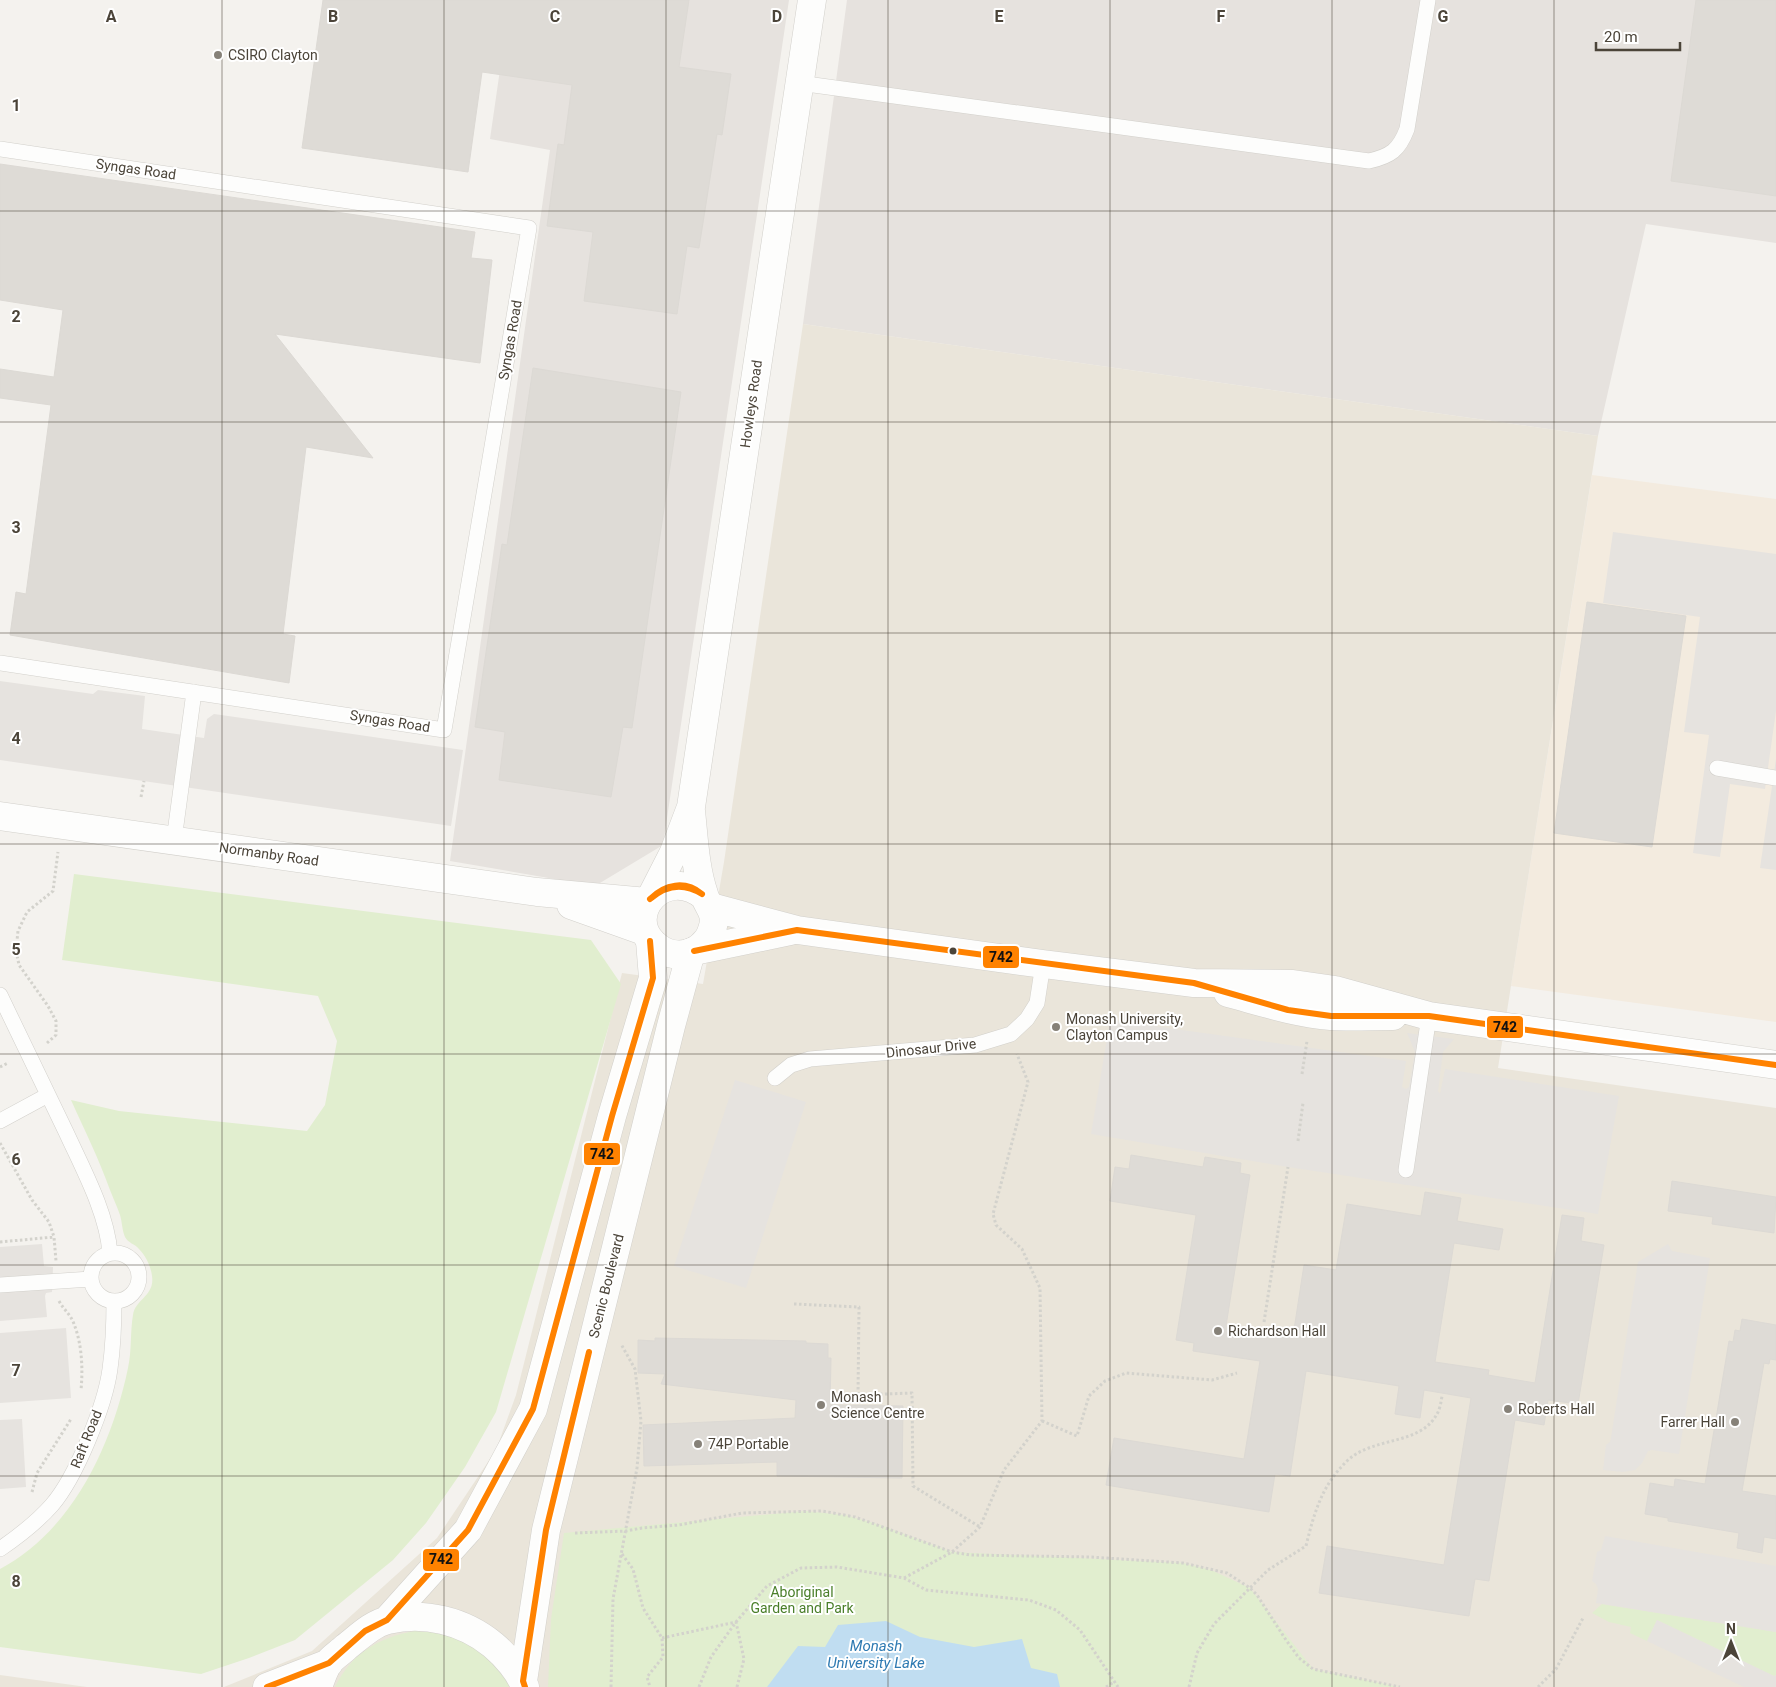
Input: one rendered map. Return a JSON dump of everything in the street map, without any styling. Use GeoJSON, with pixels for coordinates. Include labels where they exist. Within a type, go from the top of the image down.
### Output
{"type":"FeatureCollection","features":[{"type":"Feature","properties":{"kind":"street","name":"Howleys Road"},"geometry":{"type":"LineString","coordinates":[[649,900],[674,852],[691,807],[812,0]]}},
{"type":"Feature","properties":{"kind":"street","name":"Howleys Road"},"geometry":{"type":"LineString","coordinates":[[691,807],[697,862],[707,901]]}},
{"type":"Feature","properties":{"kind":"street","name":"Normanby Road"},"geometry":{"type":"LineString","coordinates":[[0,816],[537,892],[649,900]]}},
{"type":"Feature","properties":{"kind":"street"},"geometry":{"type":"LineString","coordinates":[[387,1620],[468,1530],[533,1409],[612,1116],[653,978],[643,920],[649,900],[660,890],[672,885],[684,885],[696,889],[707,901],[714,919],[709,937],[702,946],[693,952]]}},
{"type":"Feature","properties":{"kind":"street","name":"Normanby Road"},"geometry":{"type":"LineString","coordinates":[[537,892],[647,936]]}},
{"type":"Feature","properties":{"kind":"street"},"geometry":{"type":"LineString","coordinates":[[707,901],[797,930],[1194,983],[1288,1010],[1331,1016],[1429,1016],[1776,1064]]}},
{"type":"Feature","properties":{"kind":"street"},"geometry":{"type":"LineString","coordinates":[[647,936],[659,949],[670,954],[683,955],[797,930]]}},
{"type":"Feature","properties":{"kind":"street","name":"Scenic Boulevard"},"geometry":{"type":"LineString","coordinates":[[524,1684],[546,1530],[682,980],[693,952]]}},
{"type":"Feature","properties":{"kind":"street"},"geometry":{"type":"LineString","coordinates":[[587,1208],[623,1217]]}},
{"type":"Feature","properties":{"kind":"street"},"geometry":{"type":"LineString","coordinates":[[267,1687],[323,1675],[365,1631],[387,1620],[418,1616],[463,1625],[482,1635],[502,1652],[524,1684]]}},
{"type":"Feature","properties":{"kind":"lane"},"geometry":{"type":"LineString","coordinates":[[799,83],[1369,161],[1383,158],[1395,151],[1402,142],[1407,129],[1428,0]]}},
{"type":"Feature","properties":{"kind":"lane","name":"Syngas Road"},"geometry":{"type":"LineString","coordinates":[[0,149],[529,228],[444,730],[0,663]]}},
{"type":"Feature","properties":{"kind":"lane"},"geometry":{"type":"LineString","coordinates":[[174,840],[194,692]]}},
{"type":"Feature","properties":{"kind":"lane"},"geometry":{"type":"LineString","coordinates":[[1718,768],[1776,778]]}},
{"type":"Feature","properties":{"kind":"lane","name":"Dinosaur Drive"},"geometry":{"type":"LineString","coordinates":[[775,1078],[791,1065],[810,1059],[975,1045],[1011,1034],[1026,1019],[1037,1003],[1043,964]]}},
{"type":"Feature","properties":{"kind":"lane"},"geometry":{"type":"LineString","coordinates":[[0,995],[6,1020],[28,1053],[85,1173],[109,1240],[110,1253]]}},
{"type":"Feature","properties":{"kind":"lane"},"geometry":{"type":"LineString","coordinates":[[1406,1170],[1429,1016]]}},
{"type":"Feature","properties":{"kind":"lane"},"geometry":{"type":"LineString","coordinates":[[0,1121],[48,1095]]}},
{"type":"Feature","properties":{"kind":"lane"},"geometry":{"type":"LineString","coordinates":[[110,1253],[119,1253],[133,1260],[138,1267],[140,1275],[136,1290],[130,1296],[114,1301],[107,1300],[96,1292],[92,1286],[91,1279],[91,1272],[98,1260],[110,1253]]}},
{"type":"Feature","properties":{"kind":"lane"},"geometry":{"type":"LineString","coordinates":[[0,1285],[91,1279]]}},
{"type":"Feature","properties":{"kind":"lane","name":"Raft Road"},"geometry":{"type":"LineString","coordinates":[[0,1549],[23,1533],[53,1504],[71,1474],[90,1434],[110,1370],[114,1301]]}},
{"type":"Feature","properties":{"kind":"path"},"geometry":{"type":"LineString","coordinates":[[141,797],[144,781]]}},
{"type":"Feature","properties":{"kind":"path"},"geometry":{"type":"LineString","coordinates":[[0,1067],[49,1042],[56,1035],[56,1021],[48,1006],[19,965],[16,950],[18,931],[27,912],[53,891],[60,824]]}},
{"type":"Feature","properties":{"kind":"path"},"geometry":{"type":"LineString","coordinates":[[904,1578],[952,1552],[980,1527],[1004,1470],[1042,1421],[1040,1288],[1022,1249],[996,1225],[993,1214],[1028,1082],[1011,1034]]}},
{"type":"Feature","properties":{"kind":"path"},"geometry":{"type":"LineString","coordinates":[[1302,1074],[1306,1046]]}},
{"type":"Feature","properties":{"kind":"path"},"geometry":{"type":"LineString","coordinates":[[1298,1141],[1304,1103]]}},
{"type":"Feature","properties":{"kind":"path"},"geometry":{"type":"LineString","coordinates":[[0,1143],[32,1200],[49,1222],[54,1237],[56,1295],[72,1319],[78,1338],[81,1364],[81,1394]]}},
{"type":"Feature","properties":{"kind":"path"},"geometry":{"type":"LineString","coordinates":[[1264,1322],[1288,1166]]}},
{"type":"Feature","properties":{"kind":"path"},"geometry":{"type":"LineString","coordinates":[[0,1242],[54,1237]]}},
{"type":"Feature","properties":{"kind":"path"},"geometry":{"type":"LineString","coordinates":[[794,1304],[860,1307],[858,1395],[912,1393],[913,1486],[980,1527]]}},
{"type":"Feature","properties":{"kind":"path"},"geometry":{"type":"LineString","coordinates":[[611,1687],[612,1599],[638,1468],[641,1421],[635,1369],[618,1339]]}},
{"type":"Feature","properties":{"kind":"path"},"geometry":{"type":"LineString","coordinates":[[1042,1421],[1077,1436],[1089,1396],[1105,1381],[1126,1373],[1212,1380],[1237,1373]]}},
{"type":"Feature","properties":{"kind":"path"},"geometry":{"type":"LineString","coordinates":[[1189,1687],[1197,1652],[1214,1624],[1268,1570],[1306,1546],[1316,1508],[1330,1483],[1348,1460],[1373,1445],[1421,1432],[1437,1414],[1442,1396]]}},
{"type":"Feature","properties":{"kind":"path"},"geometry":{"type":"LineString","coordinates":[[30,1495],[37,1473],[74,1414]]}},
{"type":"Feature","properties":{"kind":"path"},"geometry":{"type":"LineString","coordinates":[[546,1530],[564,1533],[626,1531],[679,1525],[742,1513],[822,1511],[855,1517],[952,1552],[970,1555],[1090,1557],[1183,1563],[1226,1574],[1250,1588],[1257,1595],[1299,1658],[1313,1669],[1400,1687]]}},
{"type":"Feature","properties":{"kind":"path"},"geometry":{"type":"LineString","coordinates":[[622,1553],[633,1569],[643,1608],[662,1638],[663,1657],[647,1678],[650,1687]]}},
{"type":"Feature","properties":{"kind":"path"},"geometry":{"type":"LineString","coordinates":[[699,1687],[712,1657],[736,1622],[767,1586],[801,1568],[838,1567],[904,1578],[926,1590],[1029,1600],[1056,1610],[1080,1630],[1118,1687]]}},
{"type":"Feature","properties":{"kind":"path"},"geometry":{"type":"LineString","coordinates":[[1538,1687],[1556,1669],[1583,1618]]}},
{"type":"Feature","properties":{"kind":"path"},"geometry":{"type":"LineString","coordinates":[[662,1638],[736,1622]]}},
{"type":"Feature","properties":{"kind":"path"},"geometry":{"type":"LineString","coordinates":[[736,1622],[744,1659],[737,1687]]}},
{"type":"Feature","properties":{"kind":"path"},"geometry":{"type":"LineString","coordinates":[[1106,1687],[1114,1682]]}},
{"type":"Feature","properties":{"kind":"shaded area"},"geometry":{"type":"Polygon","coordinates":[[[510,0],[789,0],[663,845],[595,886],[450,861],[550,150],[490,139],[510,0]]]}},
{"type":"Feature","properties":{"kind":"shaded area"},"geometry":{"type":"Polygon","coordinates":[[[847,0],[1776,0],[1776,243],[1646,224],[1598,436],[803,324],[847,0]]]}},
{"type":"Feature","properties":{"kind":"shaded area","name":"Monash University, Clayton Campus"},"geometry":{"type":"Polygon","coordinates":[[[803,324],[1598,436],[1498,1068],[1776,1108],[1776,1687],[224,1687],[312,1651],[437,1538],[496,1450],[516,1395],[622,973],[703,984],[724,862],[803,324]]]}},
{"type":"Feature","properties":{"kind":"shaded area"},"geometry":{"type":"Polygon","coordinates":[[[1592,475],[1776,499],[1776,1022],[1511,986],[1592,475]]]}},
{"type":"Feature","properties":{"kind":"shaded area"},"geometry":{"type":"Polygon","coordinates":[[[1613,532],[1776,554],[1776,711],[1765,789],[1730,784],[1720,857],[1693,853],[1709,735],[1684,732],[1700,617],[1603,603],[1613,532]]]}},
{"type":"Feature","properties":{"kind":"shaded area"},"geometry":{"type":"Polygon","coordinates":[[[0,681],[93,694],[98,690],[145,696],[142,729],[204,738],[207,719],[214,714],[463,750],[451,826],[0,760],[0,681]]]}},
{"type":"Feature","properties":{"kind":"shaded area"},"geometry":{"type":"Polygon","coordinates":[[[1776,759],[1776,870],[1760,868],[1776,759]]]}},
{"type":"Feature","properties":{"kind":"shaded area"},"geometry":{"type":"Polygon","coordinates":[[[1110,1020],[1406,1061],[1402,1087],[1406,1089],[1409,1087],[1415,1052],[1407,1033],[1454,1039],[1443,1052],[1438,1091],[1440,1094],[1445,1069],[1619,1096],[1598,1214],[1288,1167],[1091,1134],[1110,1020]]]}},
{"type":"Feature","properties":{"kind":"shaded area"},"geometry":{"type":"Polygon","coordinates":[[[735,1080],[806,1102],[746,1288],[674,1266],[735,1080]]]}},
{"type":"Feature","properties":{"kind":"shaded area"},"geometry":{"type":"Polygon","coordinates":[[[42,1244],[44,1266],[53,1267],[52,1292],[46,1293],[45,1296],[47,1317],[0,1321],[0,1247],[42,1244]]]}},
{"type":"Feature","properties":{"kind":"shaded area"},"geometry":{"type":"Polygon","coordinates":[[[1668,1244],[1672,1251],[1710,1258],[1679,1454],[1652,1450],[1648,1451],[1642,1463],[1635,1470],[1623,1472],[1603,1470],[1606,1445],[1610,1442],[1611,1438],[1638,1262],[1668,1244]]]}},
{"type":"Feature","properties":{"kind":"shaded area"},"geometry":{"type":"Polygon","coordinates":[[[66,1328],[71,1398],[0,1403],[0,1333],[66,1328]]]}},
{"type":"Feature","properties":{"kind":"shaded area"},"geometry":{"type":"Polygon","coordinates":[[[22,1419],[26,1487],[0,1489],[0,1420],[22,1419]]]}},
{"type":"Feature","properties":{"kind":"shaded area"},"geometry":{"type":"Polygon","coordinates":[[[1605,1536],[1776,1566],[1776,1632],[1596,1603],[1598,1589],[1592,1581],[1597,1552],[1601,1550],[1605,1536]]]}},
{"type":"Feature","properties":{"kind":"shaded area"},"geometry":{"type":"Polygon","coordinates":[[[1657,1620],[1774,1676],[1776,1675],[1776,1687],[1744,1687],[1647,1641],[1657,1620]]]}},
{"type":"Feature","properties":{"kind":"shaded area"},"geometry":{"type":"Polygon","coordinates":[[[0,1675],[87,1687],[0,1687],[0,1675]]]}},
{"type":"Feature","properties":{"kind":"green space"},"geometry":{"type":"Polygon","coordinates":[[[74,874],[591,940],[621,984],[496,1412],[465,1467],[426,1523],[393,1560],[295,1640],[201,1674],[0,1647],[0,1569],[26,1552],[49,1532],[68,1509],[100,1455],[121,1397],[129,1361],[133,1315],[137,1305],[151,1288],[152,1283],[146,1258],[125,1237],[118,1208],[71,1100],[119,1111],[307,1131],[325,1105],[337,1041],[318,996],[62,960],[74,874]]]}},
{"type":"Feature","properties":{"kind":"green space","name":"Aboriginal Garden and Park"},"geometry":{"type":"Polygon","coordinates":[[[805,1511],[845,1515],[880,1525],[952,1552],[1183,1563],[1211,1570],[1250,1588],[1313,1669],[1399,1687],[548,1687],[551,1619],[564,1533],[805,1511]]]}},
{"type":"Feature","properties":{"kind":"green space"},"geometry":{"type":"Polygon","coordinates":[[[1602,1604],[1776,1632],[1776,1675],[1774,1676],[1657,1620],[1647,1641],[1630,1633],[1631,1627],[1609,1622],[1592,1613],[1602,1604]]]}},
{"type":"Feature","properties":{"kind":"green space"},"geometry":{"type":"Polygon","coordinates":[[[414,1631],[450,1635],[468,1640],[492,1657],[513,1687],[335,1687],[349,1665],[367,1649],[389,1638],[414,1631]]]}},
{"type":"Feature","properties":{"kind":"water","name":"Monash University Lake"},"geometry":{"type":"Polygon","coordinates":[[[886,1621],[920,1637],[974,1647],[1022,1639],[1031,1668],[1057,1674],[1060,1687],[767,1687],[798,1646],[825,1647],[838,1625],[886,1621]]]}},
{"type":"Feature","properties":{"kind":"building"},"geometry":{"type":"Polygon","coordinates":[[[323,0],[689,0],[679,67],[731,74],[722,135],[717,134],[699,248],[687,246],[677,314],[584,301],[593,232],[547,226],[558,144],[564,145],[572,85],[482,72],[468,172],[302,148],[323,0]]]}},
{"type":"Feature","properties":{"kind":"building"},"geometry":{"type":"Polygon","coordinates":[[[1696,0],[1776,0],[1776,196],[1671,181],[1696,0]]]}},
{"type":"Feature","properties":{"kind":"building"},"geometry":{"type":"Polygon","coordinates":[[[0,164],[475,232],[471,258],[492,260],[480,363],[275,334],[373,458],[306,447],[283,634],[295,636],[289,683],[10,635],[16,592],[26,594],[51,405],[0,398],[0,369],[54,377],[63,310],[0,300],[0,164]]]}},
{"type":"Feature","properties":{"kind":"building"},"geometry":{"type":"Polygon","coordinates":[[[533,368],[681,392],[632,728],[623,727],[611,797],[499,780],[505,732],[475,727],[502,544],[507,545],[533,368]]]}},
{"type":"Feature","properties":{"kind":"building"},"geometry":{"type":"Polygon","coordinates":[[[1587,602],[1686,616],[1652,847],[1554,833],[1587,602]]]}},
{"type":"Feature","properties":{"kind":"building"},"geometry":{"type":"Polygon","coordinates":[[[1131,1155],[1203,1167],[1205,1157],[1241,1163],[1240,1173],[1250,1175],[1226,1326],[1293,1336],[1304,1265],[1336,1270],[1347,1204],[1421,1216],[1425,1192],[1461,1198],[1457,1221],[1503,1229],[1499,1250],[1454,1243],[1435,1362],[1489,1370],[1488,1375],[1535,1383],[1562,1215],[1584,1218],[1581,1241],[1604,1245],[1578,1404],[1548,1400],[1544,1425],[1515,1420],[1489,1581],[1475,1579],[1469,1616],[1319,1593],[1327,1546],[1444,1565],[1471,1398],[1424,1390],[1420,1418],[1395,1414],[1399,1386],[1306,1371],[1290,1476],[1275,1474],[1269,1512],[1106,1485],[1114,1438],[1244,1459],[1260,1361],[1193,1351],[1194,1343],[1176,1340],[1196,1215],[1110,1201],[1115,1167],[1129,1169],[1131,1155]]]}},
{"type":"Feature","properties":{"kind":"building"},"geometry":{"type":"Polygon","coordinates":[[[1672,1181],[1776,1197],[1774,1233],[1712,1224],[1713,1217],[1668,1211],[1672,1181]]]}},
{"type":"Feature","properties":{"kind":"building","name":"Farrer Hall"},"geometry":{"type":"Polygon","coordinates":[[[1742,1319],[1776,1325],[1776,1360],[1770,1359],[1769,1364],[1764,1363],[1742,1491],[1776,1496],[1776,1539],[1764,1537],[1762,1553],[1737,1548],[1739,1533],[1668,1521],[1668,1518],[1645,1514],[1650,1483],[1674,1487],[1675,1479],[1705,1484],[1729,1341],[1733,1342],[1735,1330],[1740,1331],[1742,1319]]]}},
{"type":"Feature","properties":{"kind":"building","name":"Monash Science Centre"},"geometry":{"type":"Polygon","coordinates":[[[655,1338],[806,1341],[806,1343],[828,1344],[828,1358],[831,1358],[830,1405],[903,1406],[902,1478],[777,1476],[777,1462],[644,1466],[643,1425],[795,1418],[796,1400],[661,1384],[665,1374],[638,1373],[638,1340],[655,1341],[655,1338]]]}},
{"type":"Feature","properties":{"kind":"transit line","name":"742"},"geometry":{"type":"LineString","coordinates":[[650,899],[662,890],[682,885],[702,894]]}},
{"type":"Feature","properties":{"kind":"transit line","name":"742"},"geometry":{"type":"LineString","coordinates":[[650,899],[668,888],[675,887],[688,888],[702,894]]}},
{"type":"Feature","properties":{"kind":"transit line","name":"742"},"geometry":{"type":"LineString","coordinates":[[694,951],[797,930],[1194,983],[1288,1010],[1331,1016],[1429,1016],[1776,1065]]}},
{"type":"Feature","properties":{"kind":"transit line","name":"742"},"geometry":{"type":"LineString","coordinates":[[267,1687],[329,1663],[365,1631],[387,1620],[468,1530],[533,1409],[612,1116],[653,978],[650,941]]}},
{"type":"Feature","properties":{"kind":"transit line","name":"742"},"geometry":{"type":"LineString","coordinates":[[525,1687],[523,1681],[546,1530],[589,1352]]}},
{"type":"Feature","properties":{"kind":"place","name":"CSIRO Clayton"},"geometry":{"type":"Point","coordinates":[218,55]}},
{"type":"Feature","properties":{"kind":"place","name":"Monash University, Clayton Campus"},"geometry":{"type":"Point","coordinates":[1056,1027]}},
{"type":"Feature","properties":{"kind":"place","name":"Richardson Hall"},"geometry":{"type":"Point","coordinates":[1218,1331]}},
{"type":"Feature","properties":{"kind":"place","name":"Monash Science Centre"},"geometry":{"type":"Point","coordinates":[821,1405]}},
{"type":"Feature","properties":{"kind":"place","name":"Roberts Hall"},"geometry":{"type":"Point","coordinates":[1508,1409]}},
{"type":"Feature","properties":{"kind":"place","name":"Farrer Hall"},"geometry":{"type":"Point","coordinates":[1735,1422]}},
{"type":"Feature","properties":{"kind":"place","name":"74P Portable"},"geometry":{"type":"Point","coordinates":[698,1444]}}]}
